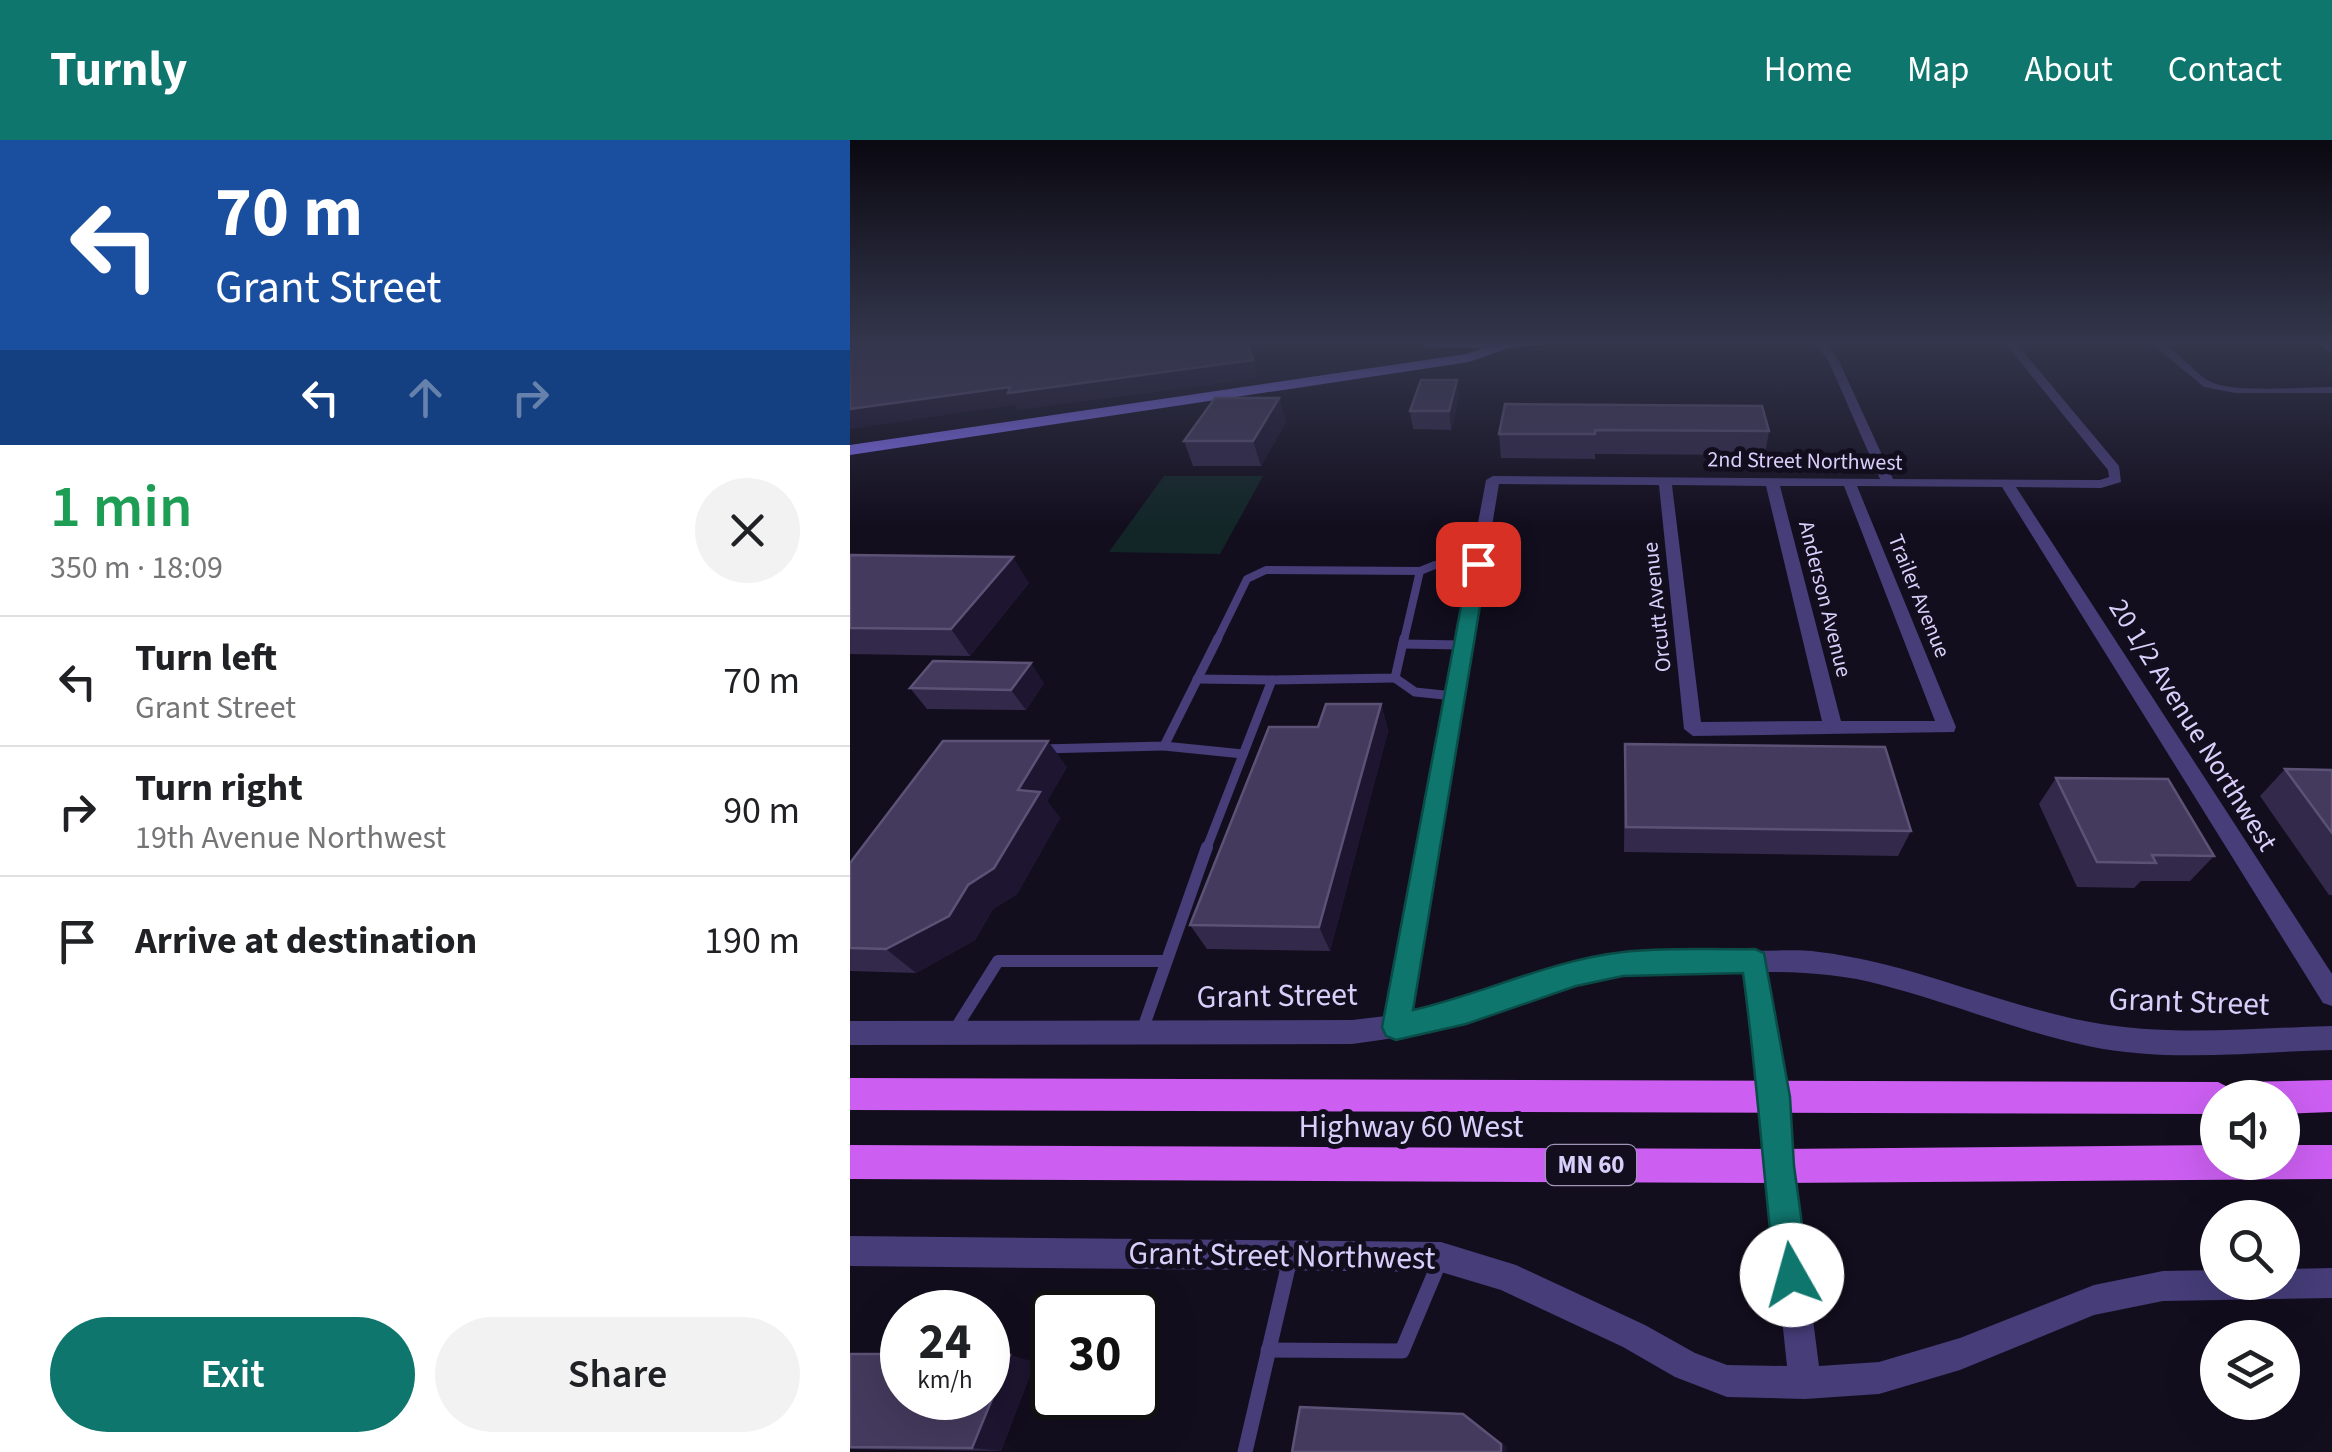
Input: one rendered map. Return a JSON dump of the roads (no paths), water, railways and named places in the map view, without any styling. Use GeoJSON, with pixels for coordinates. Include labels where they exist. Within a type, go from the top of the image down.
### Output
{"type":"FeatureCollection","features":[{"type":"Feature","properties":{"kind":"main road","name":"Highway 60 West"},"geometry":{"type":"LineString","coordinates":[[850,1094],[2200,1098]]}},
{"type":"Feature","properties":{"kind":"main road"},"geometry":{"type":"LineString","coordinates":[[2300,1097],[2332,1096]]}},
{"type":"Feature","properties":{"kind":"main road","name":"Highway 60 West"},"geometry":{"type":"LineString","coordinates":[[850,1162],[1778,1166],[2332,1162]]}},
{"type":"Feature","properties":{"kind":"street"},"geometry":{"type":"LineString","coordinates":[[850,450],[1158,404]]}},
{"type":"Feature","properties":{"kind":"street"},"geometry":{"type":"LineString","coordinates":[[1853,404],[1888,482]]}},
{"type":"Feature","properties":{"kind":"street","name":"2nd Street Northwest"},"geometry":{"type":"LineString","coordinates":[[1478,564],[1493,480],[2101,484],[2116,479],[2114,469],[2061,404]]}},
{"type":"Feature","properties":{"kind":"street","name":"Orcutt Avenue"},"geometry":{"type":"LineString","coordinates":[[1665,480],[1693,729],[1833,727]]}},
{"type":"Feature","properties":{"kind":"street","name":"Anderson Avenue"},"geometry":{"type":"LineString","coordinates":[[1772,481],[1833,727]]}},
{"type":"Feature","properties":{"kind":"street","name":"Trailer Avenue"},"geometry":{"type":"LineString","coordinates":[[1833,727],[1947,727],[1849,482]]}},
{"type":"Feature","properties":{"kind":"street","name":"20 1/2 Avenue Northwest"},"geometry":{"type":"LineString","coordinates":[[2007,484],[2332,995]]}},
{"type":"Feature","properties":{"kind":"street"},"geometry":{"type":"LineString","coordinates":[[1396,1027],[1478,564]]}},
{"type":"Feature","properties":{"kind":"street"},"geometry":{"type":"LineString","coordinates":[[1755,961],[1775,1097],[1778,1166],[1805,1383]]}},
{"type":"Feature","properties":{"kind":"street","name":"Grant Street"},"geometry":{"type":"LineString","coordinates":[[850,1033],[1352,1032],[1396,1027],[1466,1011],[1576,974],[1623,964],[1755,961],[1817,962],[1882,974],[2018,1018],[2092,1035],[2168,1043],[2332,1038]]}},
{"type":"Feature","properties":{"kind":"street","name":"Grant Street Northwest"},"geometry":{"type":"LineString","coordinates":[[850,1250],[1441,1257],[1505,1276],[1634,1336],[1686,1366],[1727,1381],[1805,1383],[1880,1378],[1960,1354],[2094,1300],[2163,1286],[2332,1284]]}},
{"type":"Feature","properties":{"kind":"lane"},"geometry":{"type":"LineString","coordinates":[[1164,746],[1247,579],[1266,570],[1420,570],[1435,565],[1478,564]]}},
{"type":"Feature","properties":{"kind":"lane"},"geometry":{"type":"LineString","coordinates":[[1395,678],[1420,570]]}},
{"type":"Feature","properties":{"kind":"lane"},"geometry":{"type":"LineString","coordinates":[[1403,644],[1463,645]]}},
{"type":"Feature","properties":{"kind":"lane"},"geometry":{"type":"LineString","coordinates":[[1198,679],[1395,678],[1415,692],[1454,696]]}},
{"type":"Feature","properties":{"kind":"lane"},"geometry":{"type":"LineString","coordinates":[[1142,1032],[1165,961],[1272,680]]}},
{"type":"Feature","properties":{"kind":"lane"},"geometry":{"type":"LineString","coordinates":[[1035,749],[1164,746],[1244,754]]}},
{"type":"Feature","properties":{"kind":"lane"},"geometry":{"type":"LineString","coordinates":[[953,1033],[998,961],[1165,961]]}},
{"type":"Feature","properties":{"kind":"lane"},"geometry":{"type":"LineString","coordinates":[[1244,1452],[1291,1253]]}},
{"type":"Feature","properties":{"kind":"lane"},"geometry":{"type":"LineString","coordinates":[[1268,1350],[1402,1351],[1441,1257]]}}]}
